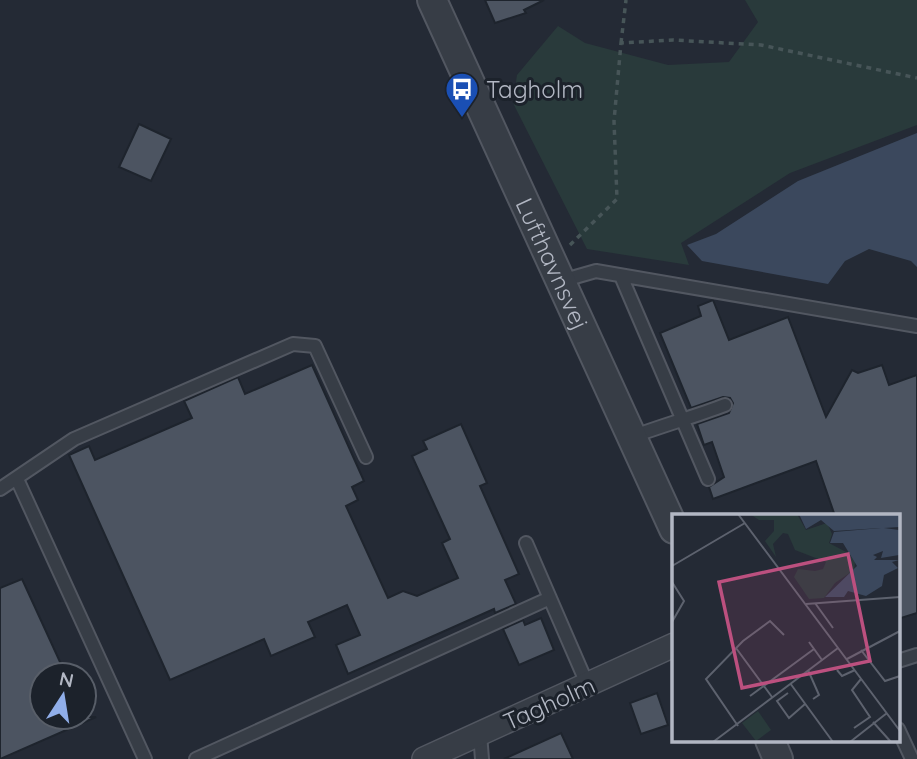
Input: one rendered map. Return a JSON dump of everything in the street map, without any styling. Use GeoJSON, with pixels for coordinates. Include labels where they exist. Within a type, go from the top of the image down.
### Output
{"type":"FeatureCollection","features":[{"type":"Feature","properties":{"kind":"street","name":"Lufthavnsvej"},"geometry":{"type":"LineString","coordinates":[[432,0],[672,525]]}},
{"type":"Feature","properties":{"kind":"street","name":"Tagholm"},"geometry":{"type":"LineString","coordinates":[[424,759],[672,646]]}},
{"type":"Feature","properties":{"kind":"street"},"geometry":{"type":"LineString","coordinates":[[771,742],[778,759]]}},
{"type":"Feature","properties":{"kind":"lane"},"geometry":{"type":"LineString","coordinates":[[561,281],[596,271],[917,327]]}},
{"type":"Feature","properties":{"kind":"lane"},"geometry":{"type":"LineString","coordinates":[[621,276],[708,479]]}},
{"type":"Feature","properties":{"kind":"lane"},"geometry":{"type":"LineString","coordinates":[[0,489],[74,439],[293,344],[315,346],[366,457]]}},
{"type":"Feature","properties":{"kind":"lane"},"geometry":{"type":"LineString","coordinates":[[632,437],[682,417],[699,415],[725,405]]}},
{"type":"Feature","properties":{"kind":"lane"},"geometry":{"type":"LineString","coordinates":[[17,478],[145,759]]}},
{"type":"Feature","properties":{"kind":"lane"},"geometry":{"type":"LineString","coordinates":[[526,543],[587,686]]}},
{"type":"Feature","properties":{"kind":"lane"},"geometry":{"type":"LineString","coordinates":[[196,759],[550,598]]}},
{"type":"Feature","properties":{"kind":"lane"},"geometry":{"type":"LineString","coordinates":[[900,661],[917,655]]}},
{"type":"Feature","properties":{"kind":"lane"},"geometry":{"type":"LineString","coordinates":[[900,733],[912,759]]}},
{"type":"Feature","properties":{"kind":"lane"},"geometry":{"type":"LineString","coordinates":[[480,734],[482,759]]}},
{"type":"Feature","properties":{"kind":"path"},"geometry":{"type":"LineString","coordinates":[[548,254],[575,243],[617,199],[614,121],[626,0]]}},
{"type":"Feature","properties":{"kind":"path"},"geometry":{"type":"LineString","coordinates":[[621,43],[673,40],[761,45],[917,78]]}},
{"type":"Feature","properties":{"kind":"shaded area"},"geometry":{"type":"Polygon","coordinates":[[[745,0],[917,0],[917,125],[790,173],[681,243],[689,265],[587,249],[513,103],[517,75],[558,26],[585,43],[668,65],[729,62],[758,22],[745,0]]]}},
{"type":"Feature","properties":{"kind":"water"},"geometry":{"type":"Polygon","coordinates":[[[917,133],[917,267],[911,261],[869,249],[845,261],[828,284],[702,261],[687,245],[716,234],[798,181],[917,133]]]}},
{"type":"Feature","properties":{"kind":"building"},"geometry":{"type":"Polygon","coordinates":[[[485,0],[544,0],[524,10],[526,13],[495,23],[485,0]]]}},
{"type":"Feature","properties":{"kind":"building"},"geometry":{"type":"Polygon","coordinates":[[[139,124],[171,139],[151,181],[119,167],[139,124]]]}},
{"type":"Feature","properties":{"kind":"building"},"geometry":{"type":"Polygon","coordinates":[[[713,300],[729,340],[788,317],[826,417],[852,370],[858,373],[882,365],[889,385],[917,375],[917,613],[900,618],[900,514],[834,514],[816,461],[713,499],[709,487],[724,477],[712,442],[704,445],[697,424],[729,413],[733,403],[730,398],[723,397],[691,408],[660,333],[701,316],[698,306],[713,300]]]}},
{"type":"Feature","properties":{"kind":"building"},"geometry":{"type":"Polygon","coordinates":[[[312,365],[364,481],[352,487],[358,500],[346,506],[388,598],[403,591],[417,596],[458,578],[442,543],[450,539],[412,456],[427,449],[423,441],[461,424],[487,483],[480,486],[519,574],[505,580],[516,604],[495,613],[494,609],[348,674],[336,645],[360,635],[347,605],[308,622],[315,637],[271,656],[264,639],[170,680],[69,455],[89,446],[95,460],[192,418],[184,401],[238,377],[245,394],[312,365]]]}},
{"type":"Feature","properties":{"kind":"building"},"geometry":{"type":"Polygon","coordinates":[[[22,579],[60,661],[28,661],[28,731],[64,731],[0,759],[0,588],[22,579]]]}},
{"type":"Feature","properties":{"kind":"building"},"geometry":{"type":"Polygon","coordinates":[[[541,618],[554,650],[519,665],[503,629],[523,620],[525,625],[541,618]]]}},
{"type":"Feature","properties":{"kind":"building"},"geometry":{"type":"Polygon","coordinates":[[[657,693],[668,725],[641,734],[630,703],[657,693]]]}},
{"type":"Feature","properties":{"kind":"building"},"geometry":{"type":"Polygon","coordinates":[[[561,733],[573,759],[504,759],[561,733]]]}},
{"type":"Feature","properties":{"kind":"place","name":"Tagholm"},"geometry":{"type":"Point","coordinates":[462,119]}}]}
